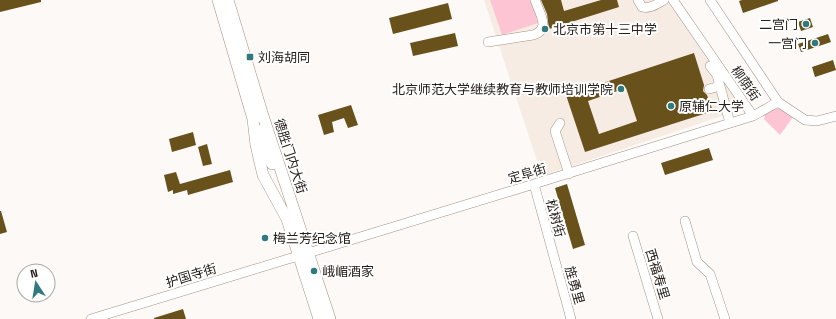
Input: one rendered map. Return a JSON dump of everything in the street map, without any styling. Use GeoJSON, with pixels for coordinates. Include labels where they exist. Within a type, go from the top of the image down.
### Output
{"type":"FeatureCollection","features":[{"type":"Feature","properties":{"kind":"main road","name":"德胜门内大街"},"geometry":{"type":"LineString","coordinates":[[218,0],[253,119],[256,145],[263,175],[291,217]]}},
{"type":"Feature","properties":{"kind":"main road","name":"德胜门内大街"},"geometry":{"type":"LineString","coordinates":[[228,0],[263,116],[291,217],[312,280],[330,319]]}},
{"type":"Feature","properties":{"kind":"main road","name":"德胜门内大街"},"geometry":{"type":"LineString","coordinates":[[312,280],[319,319]]}},
{"type":"Feature","properties":{"kind":"street"},"geometry":{"type":"LineString","coordinates":[[488,42],[533,36],[540,33],[543,25],[535,0]]}},
{"type":"Feature","properties":{"kind":"street"},"geometry":{"type":"LineString","coordinates":[[638,0],[642,7],[646,8],[664,0]]}},
{"type":"Feature","properties":{"kind":"street","name":"柳荫街"},"geometry":{"type":"LineString","coordinates":[[673,0],[753,116],[778,102],[710,0]]}},
{"type":"Feature","properties":{"kind":"street"},"geometry":{"type":"LineString","coordinates":[[710,66],[717,74],[730,123]]}},
{"type":"Feature","properties":{"kind":"street"},"geometry":{"type":"LineString","coordinates":[[709,90],[720,86]]}},
{"type":"Feature","properties":{"kind":"street"},"geometry":{"type":"LineString","coordinates":[[778,102],[805,120],[817,121],[836,116]]}},
{"type":"Feature","properties":{"kind":"street","name":"定阜街"},"geometry":{"type":"LineString","coordinates":[[303,254],[568,174],[753,116]]}},
{"type":"Feature","properties":{"kind":"street"},"geometry":{"type":"LineString","coordinates":[[560,123],[555,131],[568,174]]}},
{"type":"Feature","properties":{"kind":"street","name":"松树街"},"geometry":{"type":"LineString","coordinates":[[534,184],[554,258]]}},
{"type":"Feature","properties":{"kind":"street"},"geometry":{"type":"LineString","coordinates":[[685,221],[697,262],[710,274],[725,319]]}},
{"type":"Feature","properties":{"kind":"street","name":"西福寿里"},"geometry":{"type":"LineString","coordinates":[[633,236],[658,319]]}},
{"type":"Feature","properties":{"kind":"street","name":"护国寺街"},"geometry":{"type":"LineString","coordinates":[[91,319],[303,254]]}},
{"type":"Feature","properties":{"kind":"street","name":"旌勇里"},"geometry":{"type":"LineString","coordinates":[[554,258],[571,319]]}},
{"type":"Feature","properties":{"kind":"shaded area","name":"北京师范大学继续教育与教师培训学院"},"geometry":{"type":"Polygon","coordinates":[[[484,0],[669,0],[743,109],[542,176],[484,0]]]}},
{"type":"Feature","properties":{"kind":"shaded area"},"geometry":{"type":"Polygon","coordinates":[[[490,0],[531,0],[538,23],[502,35],[490,0]]]}},
{"type":"Feature","properties":{"kind":"shaded area"},"geometry":{"type":"Polygon","coordinates":[[[775,108],[782,109],[793,117],[780,135],[764,119],[765,115],[775,108]]]}},
{"type":"Feature","properties":{"kind":"building"},"geometry":{"type":"Polygon","coordinates":[[[0,0],[41,0],[41,2],[0,12],[0,0]]]}},
{"type":"Feature","properties":{"kind":"building"},"geometry":{"type":"Polygon","coordinates":[[[541,0],[561,0],[564,11],[601,0],[617,0],[619,7],[549,29],[547,14],[541,0]]]}},
{"type":"Feature","properties":{"kind":"building"},"geometry":{"type":"Polygon","coordinates":[[[739,1],[778,1],[743,13],[739,1]]]}},
{"type":"Feature","properties":{"kind":"building"},"geometry":{"type":"Polygon","coordinates":[[[448,3],[452,19],[393,34],[389,18],[448,3]]]}},
{"type":"Feature","properties":{"kind":"building","name":"二宫门"},"geometry":{"type":"Polygon","coordinates":[[[810,18],[813,27],[801,31],[798,22],[810,18]]]}},
{"type":"Feature","properties":{"kind":"building"},"geometry":{"type":"Polygon","coordinates":[[[455,33],[458,46],[413,56],[410,43],[455,33]]]}},
{"type":"Feature","properties":{"kind":"building","name":"一宫门"},"geometry":{"type":"Polygon","coordinates":[[[828,34],[831,42],[801,52],[798,44],[828,34]]]}},
{"type":"Feature","properties":{"kind":"building","name":"原辅仁大学"},"geometry":{"type":"Polygon","coordinates":[[[694,53],[704,85],[703,91],[707,95],[713,111],[585,152],[566,95],[694,53]],[[626,88],[588,101],[599,134],[637,121],[626,88]]]}},
{"type":"Feature","properties":{"kind":"building"},"geometry":{"type":"Polygon","coordinates":[[[833,60],[836,70],[815,77],[812,67],[833,60]]]}},
{"type":"Feature","properties":{"kind":"building"},"geometry":{"type":"Polygon","coordinates":[[[351,105],[358,125],[348,128],[344,118],[332,122],[334,132],[324,135],[318,115],[351,105]]]}},
{"type":"Feature","properties":{"kind":"building"},"geometry":{"type":"Polygon","coordinates":[[[193,132],[196,145],[172,152],[169,139],[193,132]]]}},
{"type":"Feature","properties":{"kind":"building"},"geometry":{"type":"Polygon","coordinates":[[[207,144],[212,164],[203,166],[198,147],[207,144]]]}},
{"type":"Feature","properties":{"kind":"building"},"geometry":{"type":"Polygon","coordinates":[[[709,148],[713,160],[665,175],[661,163],[709,148]]]}},
{"type":"Feature","properties":{"kind":"building"},"geometry":{"type":"Polygon","coordinates":[[[230,170],[233,182],[188,195],[187,190],[173,194],[173,190],[168,192],[164,175],[176,172],[180,184],[230,170]]]}},
{"type":"Feature","properties":{"kind":"building"},"geometry":{"type":"Polygon","coordinates":[[[567,184],[585,245],[573,249],[555,188],[567,184]]]}},
{"type":"Feature","properties":{"kind":"building"},"geometry":{"type":"Polygon","coordinates":[[[0,211],[7,232],[0,234],[0,211]]]}},
{"type":"Feature","properties":{"kind":"building"},"geometry":{"type":"Polygon","coordinates":[[[183,309],[186,319],[154,319],[154,318],[183,309]]]}},
{"type":"Feature","properties":{"kind":"place","name":"二宫门"},"geometry":{"type":"Point","coordinates":[806,24]}},
{"type":"Feature","properties":{"kind":"place","name":"北京市第十三中学"},"geometry":{"type":"Point","coordinates":[545,29]}},
{"type":"Feature","properties":{"kind":"place","name":"一宫门"},"geometry":{"type":"Point","coordinates":[815,43]}},
{"type":"Feature","properties":{"kind":"place","name":"刘海胡同"},"geometry":{"type":"Point","coordinates":[250,57]}},
{"type":"Feature","properties":{"kind":"place","name":"北京师范大学继续教育与教师培训学院"},"geometry":{"type":"Point","coordinates":[621,89]}},
{"type":"Feature","properties":{"kind":"place","name":"原辅仁大学"},"geometry":{"type":"Point","coordinates":[671,106]}},
{"type":"Feature","properties":{"kind":"place","name":"梅兰芳纪念馆"},"geometry":{"type":"Point","coordinates":[265,238]}},
{"type":"Feature","properties":{"kind":"place","name":"峨嵋酒家"},"geometry":{"type":"Point","coordinates":[314,271]}}]}
